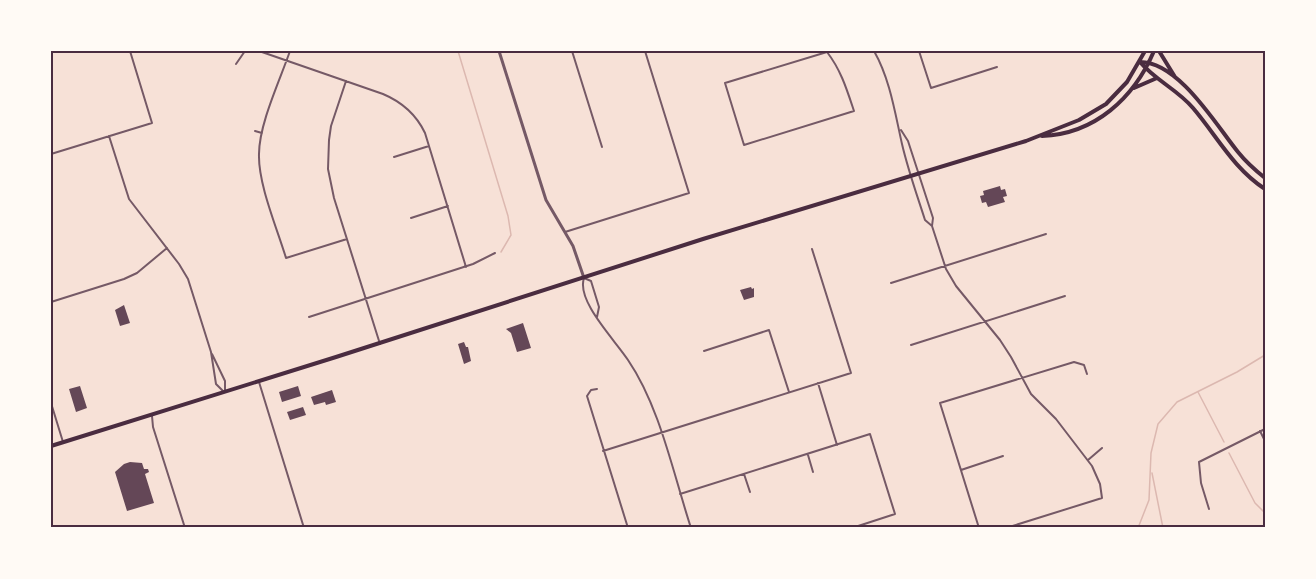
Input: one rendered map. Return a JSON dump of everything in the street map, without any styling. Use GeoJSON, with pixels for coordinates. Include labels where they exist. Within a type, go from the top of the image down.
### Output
{"type":"FeatureCollection","features":[{"type":"Feature","properties":{"kind":"main road"},"geometry":{"type":"LineString","coordinates":[[51,446],[1038,137],[1079,120],[1106,104],[1121,89],[1145,51]]}},
{"type":"Feature","properties":{"kind":"main road"},"geometry":{"type":"LineString","coordinates":[[1038,137],[1059,136],[1094,122],[1115,107],[1132,90],[1146,70],[1154,51]]}},
{"type":"Feature","properties":{"kind":"main road"},"geometry":{"type":"LineString","coordinates":[[1159,51],[1175,77],[1202,104],[1240,155],[1265,178]]}},
{"type":"Feature","properties":{"kind":"main road"},"geometry":{"type":"LineString","coordinates":[[1140,62],[1149,62],[1175,77]]}},
{"type":"Feature","properties":{"kind":"main road"},"geometry":{"type":"LineString","coordinates":[[1140,62],[1146,70],[1194,109],[1241,171],[1265,189]]}},
{"type":"Feature","properties":{"kind":"main road"},"geometry":{"type":"LineString","coordinates":[[1132,90],[1147,81],[1158,78]]}},
{"type":"Feature","properties":{"kind":"street"},"geometry":{"type":"LineString","coordinates":[[51,154],[152,123],[130,51]]}},
{"type":"Feature","properties":{"kind":"street"},"geometry":{"type":"LineString","coordinates":[[236,64],[245,51]]}},
{"type":"Feature","properties":{"kind":"street"},"geometry":{"type":"LineString","coordinates":[[259,51],[383,94],[403,104],[418,120],[429,146],[466,267]]}},
{"type":"Feature","properties":{"kind":"street"},"geometry":{"type":"LineString","coordinates":[[290,51],[262,133],[259,154],[260,172],[286,258],[347,239]]}},
{"type":"Feature","properties":{"kind":"street"},"geometry":{"type":"LineString","coordinates":[[499,51],[542,189],[551,210],[573,246],[584,278],[581,285],[590,310],[597,316],[642,381],[691,528]]}},
{"type":"Feature","properties":{"kind":"street"},"geometry":{"type":"LineString","coordinates":[[572,51],[602,147]]}},
{"type":"Feature","properties":{"kind":"street"},"geometry":{"type":"LineString","coordinates":[[565,232],[689,193],[645,51]]}},
{"type":"Feature","properties":{"kind":"street"},"geometry":{"type":"LineString","coordinates":[[828,51],[842,74],[854,111],[744,145],[725,83],[828,51]]}},
{"type":"Feature","properties":{"kind":"street"},"geometry":{"type":"LineString","coordinates":[[874,51],[886,80],[925,220],[932,226]]}},
{"type":"Feature","properties":{"kind":"street"},"geometry":{"type":"LineString","coordinates":[[919,51],[931,88],[997,67]]}},
{"type":"Feature","properties":{"kind":"street"},"geometry":{"type":"LineString","coordinates":[[346,81],[331,126],[328,155],[330,184],[380,344]]}},
{"type":"Feature","properties":{"kind":"street"},"geometry":{"type":"LineString","coordinates":[[900,129],[908,141],[919,173],[945,266],[956,286],[1011,357],[1035,399],[1056,419],[1088,460],[1098,478],[1102,498],[1006,528]]}},
{"type":"Feature","properties":{"kind":"street"},"geometry":{"type":"LineString","coordinates":[[255,131],[262,133]]}},
{"type":"Feature","properties":{"kind":"street"},"geometry":{"type":"LineString","coordinates":[[109,136],[129,199],[188,279],[211,352],[225,381],[224,393]]}},
{"type":"Feature","properties":{"kind":"street"},"geometry":{"type":"LineString","coordinates":[[394,158],[429,146]]}},
{"type":"Feature","properties":{"kind":"street"},"geometry":{"type":"LineString","coordinates":[[1232,160],[1240,155]]}},
{"type":"Feature","properties":{"kind":"street"},"geometry":{"type":"LineString","coordinates":[[411,218],[448,206]]}},
{"type":"Feature","properties":{"kind":"street"},"geometry":{"type":"LineString","coordinates":[[891,283],[1046,234]]}},
{"type":"Feature","properties":{"kind":"street"},"geometry":{"type":"LineString","coordinates":[[51,302],[137,273],[167,248]]}},
{"type":"Feature","properties":{"kind":"street"},"geometry":{"type":"LineString","coordinates":[[603,451],[851,373],[812,249]]}},
{"type":"Feature","properties":{"kind":"street"},"geometry":{"type":"LineString","coordinates":[[309,317],[466,267],[495,253]]}},
{"type":"Feature","properties":{"kind":"street"},"geometry":{"type":"LineString","coordinates":[[584,278],[591,281],[599,307],[597,316]]}},
{"type":"Feature","properties":{"kind":"street"},"geometry":{"type":"LineString","coordinates":[[911,345],[1065,296]]}},
{"type":"Feature","properties":{"kind":"street"},"geometry":{"type":"LineString","coordinates":[[704,351],[770,330],[789,392]]}},
{"type":"Feature","properties":{"kind":"street"},"geometry":{"type":"LineString","coordinates":[[211,352],[216,384],[224,393]]}},
{"type":"Feature","properties":{"kind":"street"},"geometry":{"type":"LineString","coordinates":[[979,528],[940,404],[1074,362],[1084,365],[1087,374]]}},
{"type":"Feature","properties":{"kind":"street"},"geometry":{"type":"LineString","coordinates":[[258,382],[304,528]]}},
{"type":"Feature","properties":{"kind":"street"},"geometry":{"type":"LineString","coordinates":[[818,383],[837,445]]}},
{"type":"Feature","properties":{"kind":"street"},"geometry":{"type":"LineString","coordinates":[[597,388],[591,390],[587,396],[628,528]]}},
{"type":"Feature","properties":{"kind":"street"},"geometry":{"type":"LineString","coordinates":[[51,404],[63,442]]}},
{"type":"Feature","properties":{"kind":"street"},"geometry":{"type":"LineString","coordinates":[[152,415],[153,428],[185,528]]}},
{"type":"Feature","properties":{"kind":"street"},"geometry":{"type":"LineString","coordinates":[[1209,510],[1201,483],[1199,462],[1265,429]]}},
{"type":"Feature","properties":{"kind":"street"},"geometry":{"type":"LineString","coordinates":[[1260,431],[1265,441]]}},
{"type":"Feature","properties":{"kind":"street"},"geometry":{"type":"LineString","coordinates":[[680,494],[870,434],[895,514],[852,528]]}},
{"type":"Feature","properties":{"kind":"street"},"geometry":{"type":"LineString","coordinates":[[1088,460],[1102,448]]}},
{"type":"Feature","properties":{"kind":"street"},"geometry":{"type":"LineString","coordinates":[[808,454],[813,472]]}},
{"type":"Feature","properties":{"kind":"street"},"geometry":{"type":"LineString","coordinates":[[960,470],[1003,456]]}},
{"type":"Feature","properties":{"kind":"street"},"geometry":{"type":"LineString","coordinates":[[744,474],[750,492]]}},
{"type":"Feature","properties":{"kind":"building"},"geometry":{"type":"Polygon","coordinates":[[[1000,186],[1001,190],[1005,189],[1007,196],[1003,197],[1005,202],[988,207],[986,202],[982,203],[980,196],[984,195],[983,191],[1000,186]]]}},
{"type":"Feature","properties":{"kind":"building"},"geometry":{"type":"Polygon","coordinates":[[[754,288],[754,297],[744,300],[740,290],[754,288]]]}},
{"type":"Feature","properties":{"kind":"building"},"geometry":{"type":"Polygon","coordinates":[[[124,305],[130,323],[120,326],[115,310],[124,305]]]}},
{"type":"Feature","properties":{"kind":"building"},"geometry":{"type":"Polygon","coordinates":[[[523,323],[531,348],[517,352],[511,333],[506,329],[523,323]]]}},
{"type":"Feature","properties":{"kind":"building"},"geometry":{"type":"Polygon","coordinates":[[[464,342],[468,347],[471,361],[464,364],[458,344],[464,342]]]}},
{"type":"Feature","properties":{"kind":"building"},"geometry":{"type":"Polygon","coordinates":[[[80,386],[87,408],[76,412],[69,389],[80,386]]]}},
{"type":"Feature","properties":{"kind":"building"},"geometry":{"type":"Polygon","coordinates":[[[298,386],[301,396],[282,402],[279,392],[298,386]]]}},
{"type":"Feature","properties":{"kind":"building"},"geometry":{"type":"Polygon","coordinates":[[[332,390],[336,402],[314,405],[311,397],[332,390]]]}},
{"type":"Feature","properties":{"kind":"building"},"geometry":{"type":"Polygon","coordinates":[[[303,407],[306,415],[290,420],[287,412],[303,407]]]}},
{"type":"Feature","properties":{"kind":"building"},"geometry":{"type":"Polygon","coordinates":[[[130,462],[142,463],[144,469],[148,469],[149,472],[145,474],[154,503],[127,511],[115,472],[130,462]]]}},
{"type":"Feature","properties":{"kind":"waterway"},"geometry":{"type":"LineString","coordinates":[[458,51],[508,216],[511,235],[501,252]]}},
{"type":"Feature","properties":{"kind":"waterway"},"geometry":{"type":"LineString","coordinates":[[1138,528],[1149,500],[1151,453],[1158,424],[1177,402],[1237,372],[1265,355]]}},
{"type":"Feature","properties":{"kind":"waterway"},"geometry":{"type":"LineString","coordinates":[[1198,392],[1224,442]]}},
{"type":"Feature","properties":{"kind":"waterway"},"geometry":{"type":"LineString","coordinates":[[1229,453],[1255,503],[1265,513]]}},
{"type":"Feature","properties":{"kind":"waterway"},"geometry":{"type":"LineString","coordinates":[[1152,473],[1163,528]]}},
{"type":"Feature","properties":{"kind":"waterway"},"geometry":{"type":"LineString","coordinates":[[1262,528],[1265,524]]}}]}
